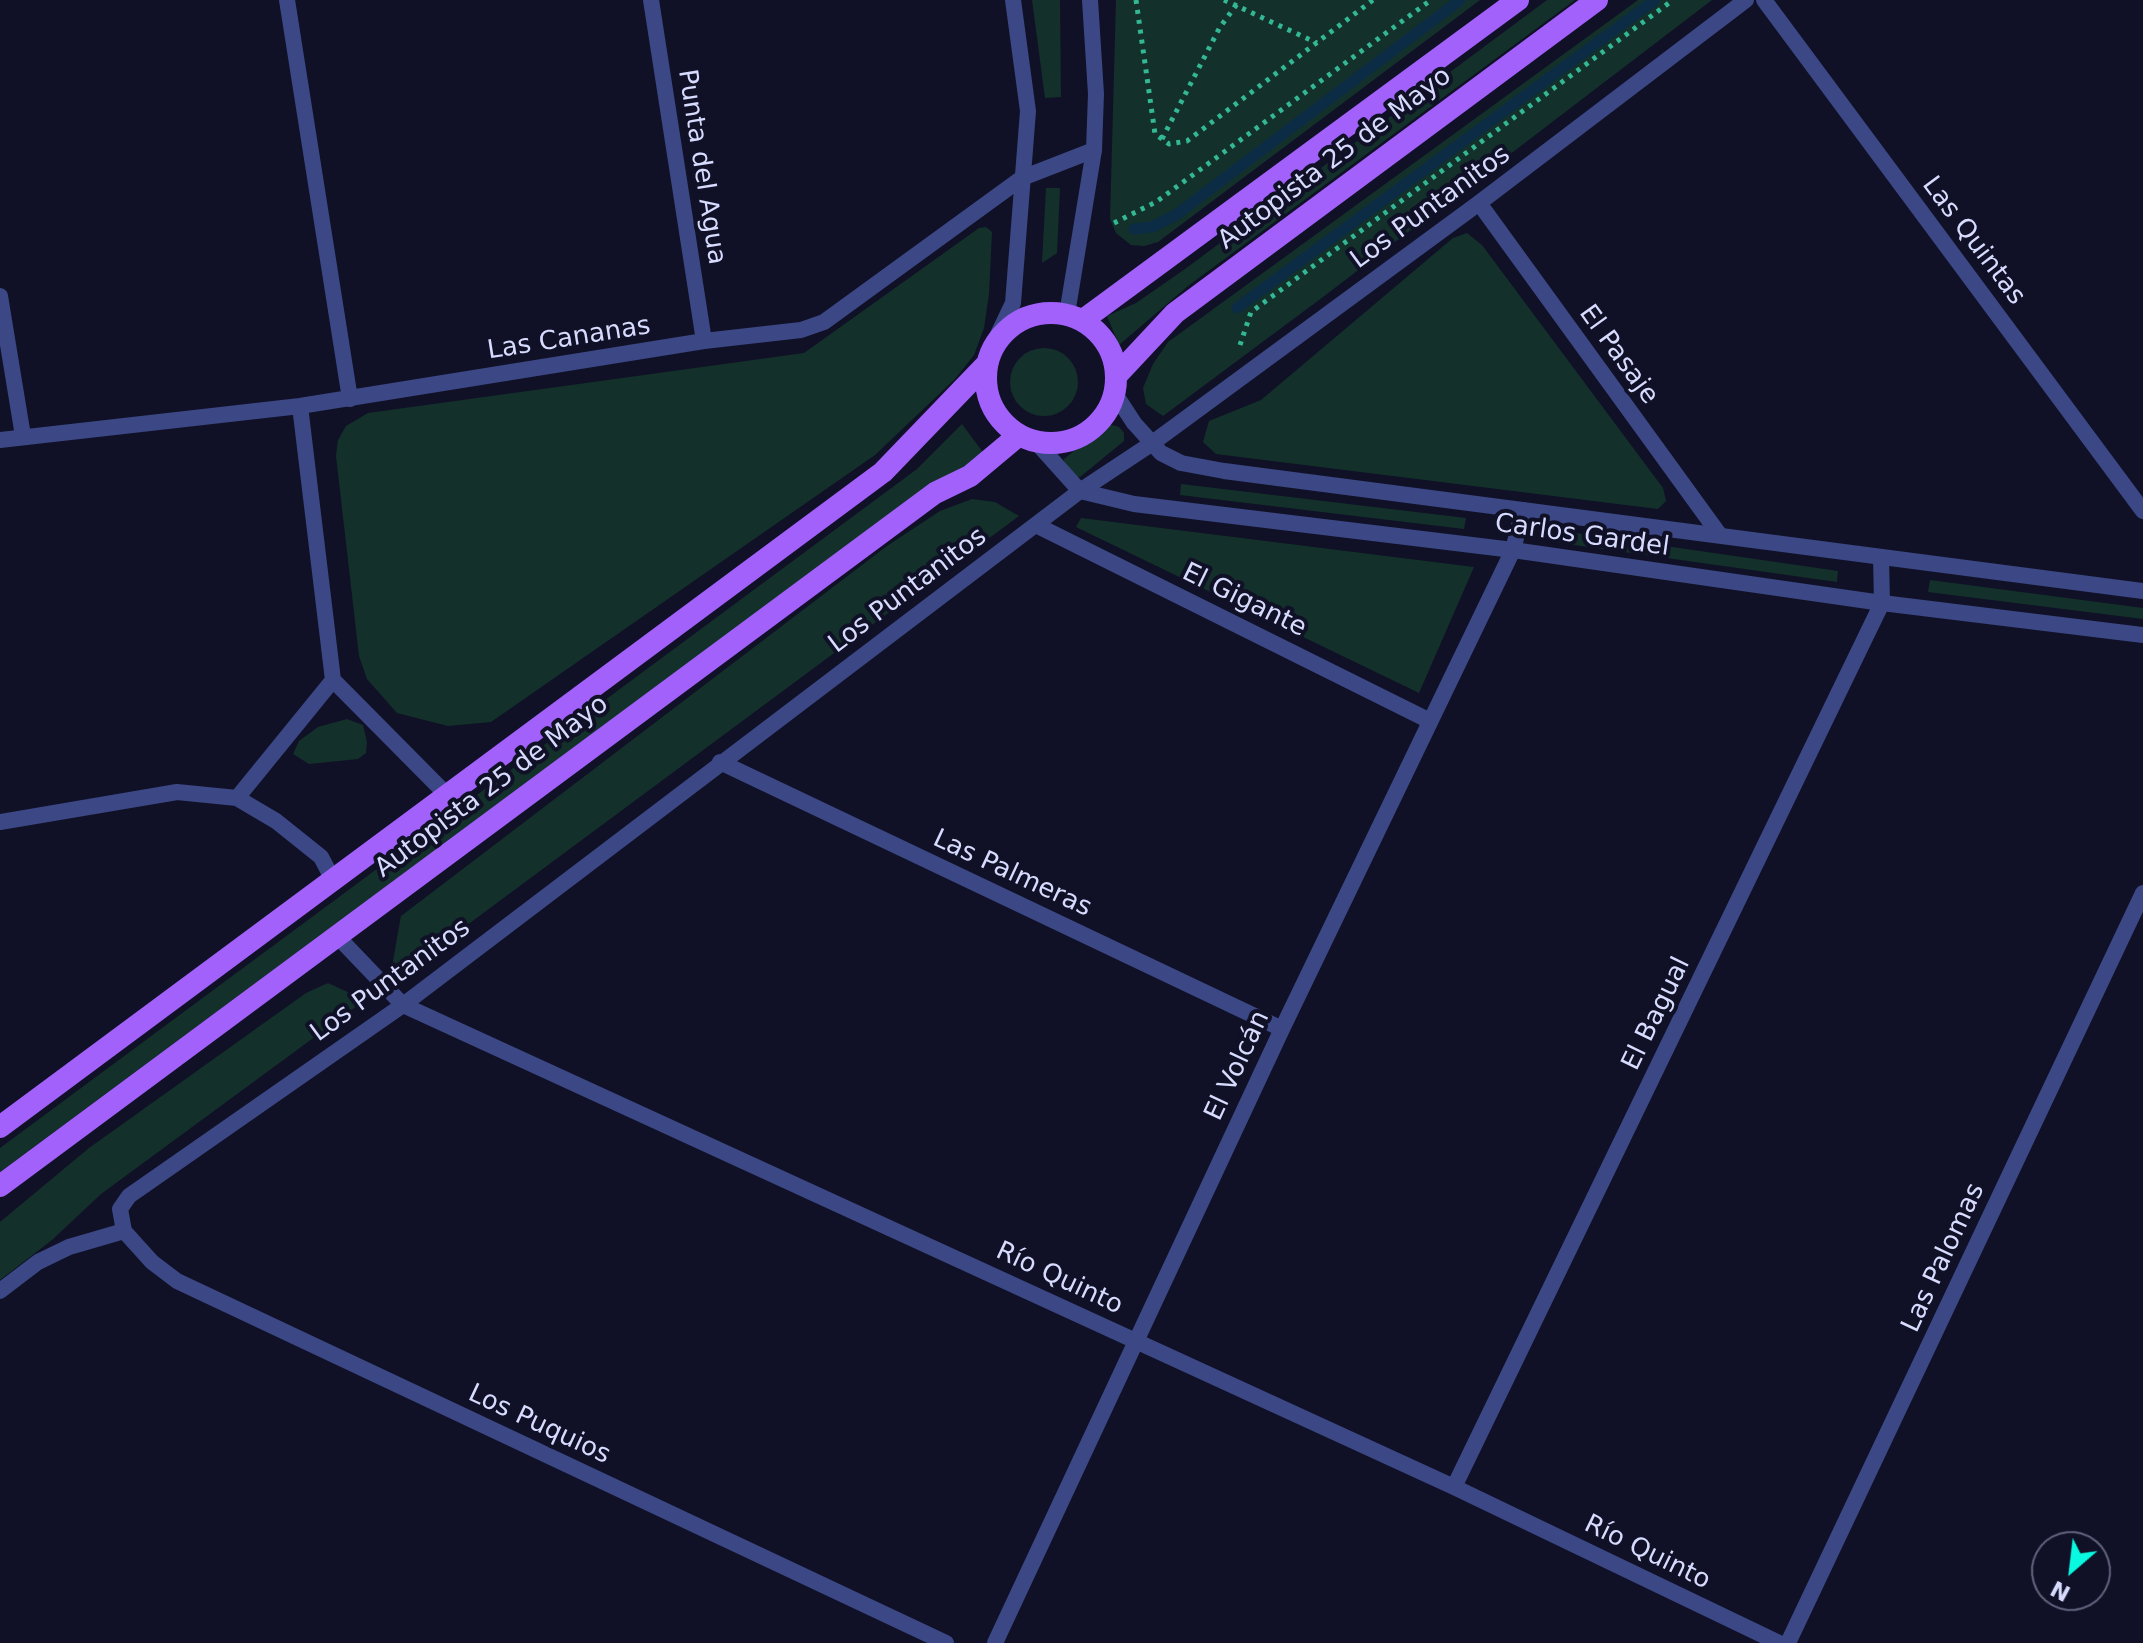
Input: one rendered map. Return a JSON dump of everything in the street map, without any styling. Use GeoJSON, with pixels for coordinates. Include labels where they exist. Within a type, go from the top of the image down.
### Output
{"type":"FeatureCollection","features":[{"type":"Feature","properties":{"kind":"main road","name":"Autopista 25 de Mayo"},"geometry":{"type":"LineString","coordinates":[[1075,317],[1518,0]]}},
{"type":"Feature","properties":{"kind":"main road","name":"Autopista 25 de Mayo"},"geometry":{"type":"LineString","coordinates":[[1116,384],[1175,313],[1597,0]]}},
{"type":"Feature","properties":{"kind":"main road"},"geometry":{"type":"LineString","coordinates":[[1038,313],[1075,317],[1100,334],[1112,353],[1116,384],[1099,424],[1070,441],[1028,439],[1006,426],[995,413],[987,390],[989,356],[1011,324],[1038,313]]}},
{"type":"Feature","properties":{"kind":"main road","name":"Autopista 25 de Mayo"},"geometry":{"type":"LineString","coordinates":[[0,1127],[883,472],[989,356]]}},
{"type":"Feature","properties":{"kind":"main road","name":"Autopista 25 de Mayo"},"geometry":{"type":"LineString","coordinates":[[0,1186],[935,493],[970,476],[1028,439]]}},
{"type":"Feature","properties":{"kind":"street"},"geometry":{"type":"LineString","coordinates":[[287,0],[350,399]]}},
{"type":"Feature","properties":{"kind":"street","name":"Punta del Agua"},"geometry":{"type":"LineString","coordinates":[[651,0],[704,341]]}},
{"type":"Feature","properties":{"kind":"street"},"geometry":{"type":"LineString","coordinates":[[989,356],[1013,303],[1028,111],[1013,0]]}},
{"type":"Feature","properties":{"kind":"street"},"geometry":{"type":"LineString","coordinates":[[1075,317],[1094,150],[1096,94],[1090,0]]}},
{"type":"Feature","properties":{"kind":"street","name":"Los Puntanitos"},"geometry":{"type":"LineString","coordinates":[[124,1231],[120,1209],[129,1196],[403,1005],[1080,491],[1151,444],[1479,203],[1746,0]]}},
{"type":"Feature","properties":{"kind":"street","name":"Las Quintas"},"geometry":{"type":"LineString","coordinates":[[1764,0],[2143,511]]}},
{"type":"Feature","properties":{"kind":"street","name":"Las Cananas"},"geometry":{"type":"LineString","coordinates":[[0,440],[300,406],[704,341],[801,330],[824,322],[1022,178],[1094,150]]}},
{"type":"Feature","properties":{"kind":"street","name":"El Pasaje"},"geometry":{"type":"LineString","coordinates":[[1479,203],[1719,534]]}},
{"type":"Feature","properties":{"kind":"street"},"geometry":{"type":"LineString","coordinates":[[0,296],[23,436]]}},
{"type":"Feature","properties":{"kind":"street","name":"Carlos Gardel"},"geometry":{"type":"LineString","coordinates":[[1116,384],[1151,444],[1181,463],[2143,591]]}},
{"type":"Feature","properties":{"kind":"street"},"geometry":{"type":"LineString","coordinates":[[300,406],[333,680],[447,795]]}},
{"type":"Feature","properties":{"kind":"street"},"geometry":{"type":"LineString","coordinates":[[1028,439],[1080,491]]}},
{"type":"Feature","properties":{"kind":"street","name":"Carlos Gardel"},"geometry":{"type":"LineString","coordinates":[[1080,491],[1134,504],[1513,550],[1882,603],[2143,635]]}},
{"type":"Feature","properties":{"kind":"street","name":"El Volcán"},"geometry":{"type":"LineString","coordinates":[[995,1643],[1282,1029],[1513,550],[1523,510]]}},
{"type":"Feature","properties":{"kind":"street","name":"El Gigante"},"geometry":{"type":"LineString","coordinates":[[1036,525],[1430,721]]}},
{"type":"Feature","properties":{"kind":"street","name":"El Bagual"},"geometry":{"type":"LineString","coordinates":[[1454,1487],[1882,603],[1881,557]]}},
{"type":"Feature","properties":{"kind":"street"},"geometry":{"type":"LineString","coordinates":[[237,798],[333,680]]}},
{"type":"Feature","properties":{"kind":"street","name":"Las Palmeras"},"geometry":{"type":"LineString","coordinates":[[720,762],[1282,1029]]}},
{"type":"Feature","properties":{"kind":"street"},"geometry":{"type":"LineString","coordinates":[[0,822],[177,792],[237,798],[276,821],[321,857],[332,878]]}},
{"type":"Feature","properties":{"kind":"street","name":"Las Palomas"},"geometry":{"type":"LineString","coordinates":[[1788,1643],[2143,893]]}},
{"type":"Feature","properties":{"kind":"street","name":"Río Quinto"},"geometry":{"type":"LineString","coordinates":[[337,936],[403,1005],[1137,1340],[1779,1643]]}},
{"type":"Feature","properties":{"kind":"street"},"geometry":{"type":"LineString","coordinates":[[0,1291],[38,1262],[69,1247],[124,1231]]}},
{"type":"Feature","properties":{"kind":"street","name":"Los Puquios"},"geometry":{"type":"LineString","coordinates":[[124,1231],[152,1262],[177,1281],[946,1643]]}},
{"type":"Feature","properties":{"kind":"path"},"geometry":{"type":"LineString","coordinates":[[1136,0],[1155,134],[1169,144],[1187,141],[1373,0]]}},
{"type":"Feature","properties":{"kind":"path"},"geometry":{"type":"LineString","coordinates":[[1224,0],[1238,3],[1317,43]]}},
{"type":"Feature","properties":{"kind":"path"},"geometry":{"type":"LineString","coordinates":[[1114,223],[1156,202],[1431,0]]}},
{"type":"Feature","properties":{"kind":"path"},"geometry":{"type":"LineString","coordinates":[[1225,388],[1251,312],[1673,0]]}},
{"type":"Feature","properties":{"kind":"path"},"geometry":{"type":"LineString","coordinates":[[1162,139],[1220,27],[1238,3]]}},
{"type":"Feature","properties":{"kind":"green space"},"geometry":{"type":"Polygon","coordinates":[[[1032,0],[1060,0],[1061,97],[1045,98],[1032,0]]]}},
{"type":"Feature","properties":{"kind":"green space"},"geometry":{"type":"Polygon","coordinates":[[[1116,0],[1480,0],[1158,242],[1144,246],[1131,245],[1116,233],[1110,219],[1116,0]]]}},
{"type":"Feature","properties":{"kind":"green space"},"geometry":{"type":"Polygon","coordinates":[[[1547,0],[1575,0],[1188,286],[1119,345],[1107,316],[1136,303],[1185,269],[1547,0]]]}},
{"type":"Feature","properties":{"kind":"green space"},"geometry":{"type":"Polygon","coordinates":[[[1638,0],[1712,0],[1163,416],[1146,404],[1143,388],[1153,364],[1168,342],[1638,0]]]}},
{"type":"Feature","properties":{"kind":"green space"},"geometry":{"type":"Polygon","coordinates":[[[1046,188],[1060,188],[1057,253],[1042,263],[1046,188]]]}},
{"type":"Feature","properties":{"kind":"green space"},"geometry":{"type":"Polygon","coordinates":[[[986,227],[992,232],[989,294],[984,328],[974,355],[955,379],[875,455],[491,722],[448,726],[397,713],[367,679],[359,656],[336,456],[338,440],[346,426],[368,413],[804,353],[979,228],[986,227]]]}},
{"type":"Feature","properties":{"kind":"green space"},"geometry":{"type":"Polygon","coordinates":[[[1467,233],[1482,245],[1663,488],[1666,501],[1658,509],[1216,454],[1203,442],[1209,421],[1261,400],[1453,238],[1467,233]]]}},
{"type":"Feature","properties":{"kind":"green space"},"geometry":{"type":"Polygon","coordinates":[[[1044,348],[1068,358],[1078,382],[1068,406],[1044,416],[1020,406],[1010,382],[1020,358],[1044,348]]]}},
{"type":"Feature","properties":{"kind":"green space"},"geometry":{"type":"Polygon","coordinates":[[[962,424],[985,455],[962,470],[931,483],[0,1172],[0,1148],[917,469],[962,424]]]}},
{"type":"Feature","properties":{"kind":"green space"},"geometry":{"type":"Polygon","coordinates":[[[1108,424],[1119,427],[1124,433],[1124,441],[1080,477],[1073,475],[1063,465],[1064,459],[1108,424]]]}},
{"type":"Feature","properties":{"kind":"green space"},"geometry":{"type":"Polygon","coordinates":[[[1181,484],[1466,518],[1464,529],[1180,495],[1181,484]]]}},
{"type":"Feature","properties":{"kind":"green space"},"geometry":{"type":"Polygon","coordinates":[[[972,499],[995,502],[1019,516],[397,977],[392,966],[401,916],[887,546],[940,511],[972,499]]]}},
{"type":"Feature","properties":{"kind":"green space"},"geometry":{"type":"Polygon","coordinates":[[[1081,518],[1474,567],[1419,693],[1076,527],[1081,518]]]}},
{"type":"Feature","properties":{"kind":"green space"},"geometry":{"type":"Polygon","coordinates":[[[1555,530],[1838,571],[1837,582],[1553,542],[1555,530]]]}},
{"type":"Feature","properties":{"kind":"green space"},"geometry":{"type":"Polygon","coordinates":[[[1930,580],[2143,608],[2143,619],[1928,592],[1930,580]]]}},
{"type":"Feature","properties":{"kind":"green space"},"geometry":{"type":"Polygon","coordinates":[[[347,719],[363,725],[366,753],[358,759],[309,764],[293,754],[299,741],[318,727],[347,719]]]}},
{"type":"Feature","properties":{"kind":"green space"},"geometry":{"type":"Polygon","coordinates":[[[328,983],[365,1000],[101,1194],[52,1240],[0,1280],[0,1222],[89,1148],[306,993],[328,983]]]}},
{"type":"Feature","properties":{"kind":"waterway"},"geometry":{"type":"LineString","coordinates":[[1134,229],[1152,227],[1176,215],[1460,0]]}},
{"type":"Feature","properties":{"kind":"waterway"},"geometry":{"type":"LineString","coordinates":[[1237,308],[1655,0]]}}]}
